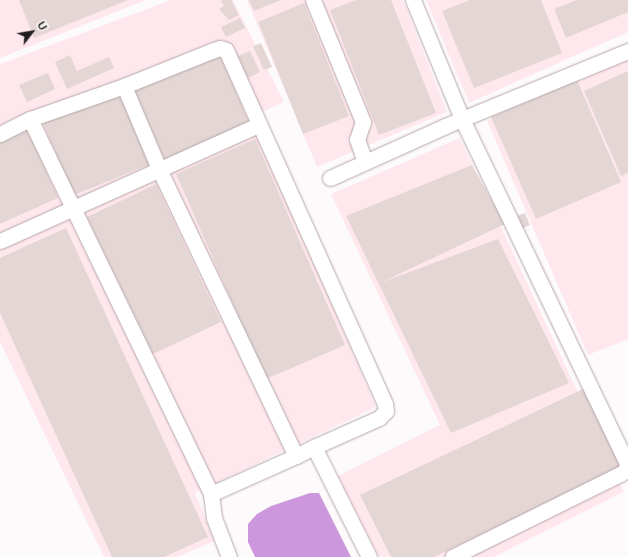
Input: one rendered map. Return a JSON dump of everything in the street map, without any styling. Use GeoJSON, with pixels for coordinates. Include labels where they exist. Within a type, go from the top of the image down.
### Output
{"type":"FeatureCollection","features":[{"type":"Feature","properties":{"kind":"lane"},"geometry":{"type":"LineString","coordinates":[[313,0],[363,122],[357,139],[365,162]]}},
{"type":"Feature","properties":{"kind":"lane"},"geometry":{"type":"LineString","coordinates":[[413,0],[462,119],[627,463],[626,470],[620,474],[452,557]]}},
{"type":"Feature","properties":{"kind":"lane"},"geometry":{"type":"LineString","coordinates":[[0,134],[30,119],[124,86],[211,51],[224,48],[258,125],[294,197],[385,404],[386,411],[379,418],[211,494]]}},
{"type":"Feature","properties":{"kind":"lane"},"geometry":{"type":"LineString","coordinates":[[330,178],[462,119],[628,51]]}},
{"type":"Feature","properties":{"kind":"lane"},"geometry":{"type":"LineString","coordinates":[[124,86],[159,169],[296,456]]}},
{"type":"Feature","properties":{"kind":"lane"},"geometry":{"type":"LineString","coordinates":[[30,119],[211,494],[214,518],[229,557]]}},
{"type":"Feature","properties":{"kind":"lane"},"geometry":{"type":"LineString","coordinates":[[0,241],[258,125]]}},
{"type":"Feature","properties":{"kind":"lane"},"geometry":{"type":"LineString","coordinates":[[314,447],[369,557]]}},
{"type":"Feature","properties":{"kind":"shaded area"},"geometry":{"type":"Polygon","coordinates":[[[0,0],[146,0],[0,58],[0,0]]]}},
{"type":"Feature","properties":{"kind":"shaded area"},"geometry":{"type":"Polygon","coordinates":[[[171,0],[233,0],[284,102],[252,117],[376,407],[195,493],[215,541],[176,557],[104,557],[0,342],[0,64],[171,0]]]}},
{"type":"Feature","properties":{"kind":"shaded area"},"geometry":{"type":"Polygon","coordinates":[[[247,0],[403,0],[447,112],[317,167],[247,0]]]}},
{"type":"Feature","properties":{"kind":"shaded area"},"geometry":{"type":"Polygon","coordinates":[[[426,0],[628,0],[628,32],[469,103],[426,0]]]}},
{"type":"Feature","properties":{"kind":"shaded area"},"geometry":{"type":"Polygon","coordinates":[[[628,59],[628,339],[588,355],[487,121],[628,59]]]}},
{"type":"Feature","properties":{"kind":"shaded area"},"geometry":{"type":"Polygon","coordinates":[[[460,138],[624,492],[494,557],[379,557],[338,476],[440,425],[331,194],[460,138]]]}},
{"type":"Feature","properties":{"kind":"shaded area"},"geometry":{"type":"Polygon","coordinates":[[[310,493],[319,493],[351,557],[255,557],[248,542],[248,524],[257,514],[271,506],[310,493]]]}},
{"type":"Feature","properties":{"kind":"building"},"geometry":{"type":"Polygon","coordinates":[[[19,0],[128,0],[34,38],[19,0]]]}},
{"type":"Feature","properties":{"kind":"building"},"geometry":{"type":"Polygon","coordinates":[[[221,0],[231,0],[239,15],[229,20],[219,9],[224,6],[221,0]]]}},
{"type":"Feature","properties":{"kind":"building"},"geometry":{"type":"Polygon","coordinates":[[[249,0],[281,0],[254,11],[249,0]]]}},
{"type":"Feature","properties":{"kind":"building"},"geometry":{"type":"Polygon","coordinates":[[[356,0],[391,0],[436,113],[379,135],[330,10],[356,0]]]}},
{"type":"Feature","properties":{"kind":"building"},"geometry":{"type":"Polygon","coordinates":[[[470,0],[541,0],[562,53],[474,88],[442,11],[470,0]]]}},
{"type":"Feature","properties":{"kind":"building"},"geometry":{"type":"Polygon","coordinates":[[[577,0],[628,0],[628,12],[566,38],[554,9],[577,0]]]}},
{"type":"Feature","properties":{"kind":"building"},"geometry":{"type":"Polygon","coordinates":[[[304,3],[349,116],[303,134],[258,22],[304,3]]]}},
{"type":"Feature","properties":{"kind":"building"},"geometry":{"type":"Polygon","coordinates":[[[240,18],[245,28],[226,37],[221,27],[240,18]]]}},
{"type":"Feature","properties":{"kind":"building"},"geometry":{"type":"Polygon","coordinates":[[[261,43],[272,67],[264,70],[253,46],[261,43]]]}},
{"type":"Feature","properties":{"kind":"building"},"geometry":{"type":"Polygon","coordinates":[[[218,51],[250,125],[165,161],[134,89],[218,51]]]}},
{"type":"Feature","properties":{"kind":"building"},"geometry":{"type":"Polygon","coordinates":[[[250,51],[260,72],[248,78],[238,56],[250,51]]]}},
{"type":"Feature","properties":{"kind":"building"},"geometry":{"type":"Polygon","coordinates":[[[70,55],[77,71],[109,57],[114,68],[67,89],[55,62],[70,55]]]}},
{"type":"Feature","properties":{"kind":"building"},"geometry":{"type":"Polygon","coordinates":[[[628,71],[628,173],[621,176],[584,91],[628,71]]]}},
{"type":"Feature","properties":{"kind":"building"},"geometry":{"type":"Polygon","coordinates":[[[48,73],[55,89],[27,102],[19,85],[48,73]]]}},
{"type":"Feature","properties":{"kind":"building"},"geometry":{"type":"Polygon","coordinates":[[[577,80],[621,182],[536,219],[491,117],[577,80]]]}},
{"type":"Feature","properties":{"kind":"building"},"geometry":{"type":"Polygon","coordinates":[[[122,90],[153,163],[74,195],[43,123],[122,90]]]}},
{"type":"Feature","properties":{"kind":"building"},"geometry":{"type":"Polygon","coordinates":[[[26,127],[58,198],[0,224],[0,139],[26,127]]]}},
{"type":"Feature","properties":{"kind":"building"},"geometry":{"type":"Polygon","coordinates":[[[255,139],[345,345],[266,379],[176,174],[255,139]]]}},
{"type":"Feature","properties":{"kind":"building"},"geometry":{"type":"Polygon","coordinates":[[[472,165],[505,224],[380,283],[498,239],[569,383],[451,433],[346,216],[472,165]]]}},
{"type":"Feature","properties":{"kind":"building"},"geometry":{"type":"Polygon","coordinates":[[[156,184],[221,322],[153,354],[87,217],[156,184]]]}},
{"type":"Feature","properties":{"kind":"building"},"geometry":{"type":"Polygon","coordinates":[[[525,213],[530,225],[523,228],[517,216],[525,213]]]}},
{"type":"Feature","properties":{"kind":"building"},"geometry":{"type":"Polygon","coordinates":[[[66,228],[208,537],[164,557],[112,557],[0,313],[0,258],[66,228]]]}},
{"type":"Feature","properties":{"kind":"building"},"geometry":{"type":"Polygon","coordinates":[[[583,389],[622,466],[434,557],[391,557],[360,495],[583,389]]]}}]}
